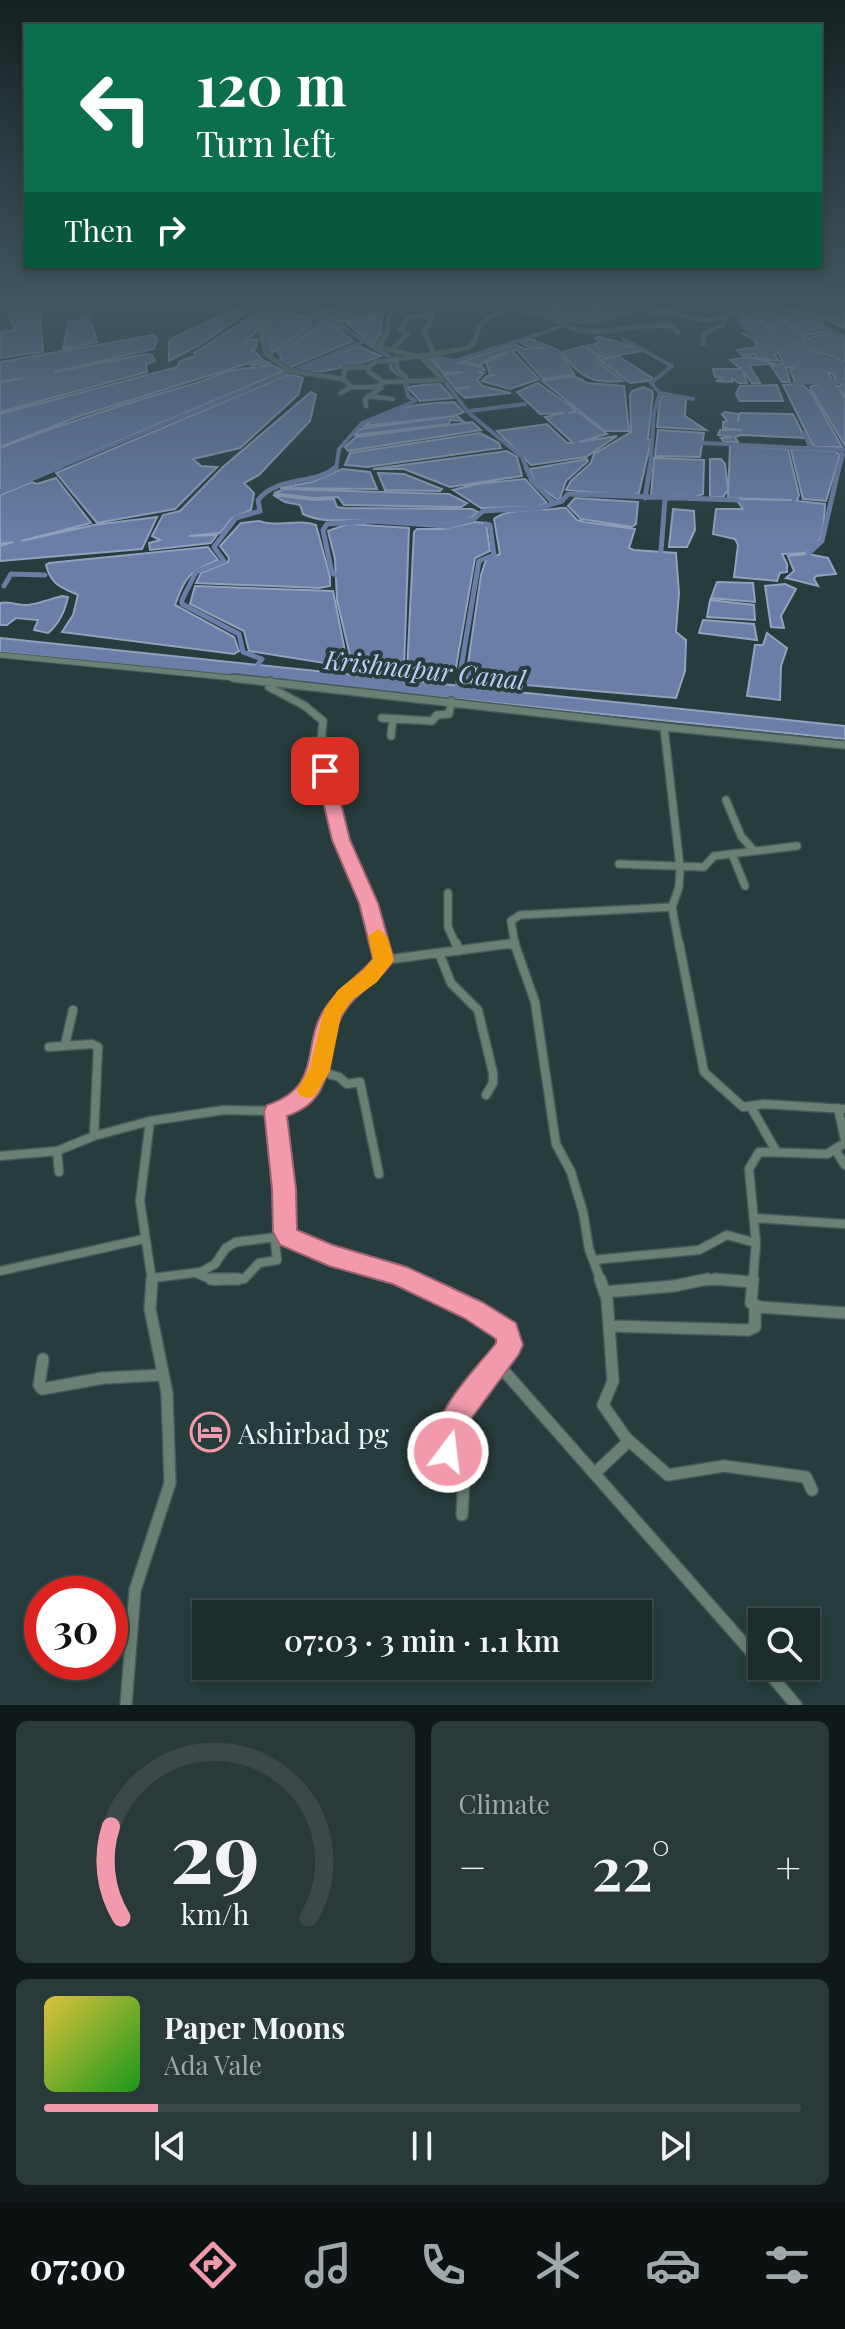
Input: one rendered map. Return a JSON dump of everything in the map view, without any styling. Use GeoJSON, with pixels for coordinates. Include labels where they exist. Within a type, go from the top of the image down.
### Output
{"type":"FeatureCollection","features":[{"type":"Feature","properties":{"kind":"street"},"geometry":{"type":"LineString","coordinates":[[346,382],[351,387]]}},
{"type":"Feature","properties":{"kind":"street"},"geometry":{"type":"LineString","coordinates":[[341,393],[351,387],[432,382]]}},
{"type":"Feature","properties":{"kind":"street"},"geometry":{"type":"LineString","coordinates":[[366,406],[364,401],[382,384]]}},
{"type":"Feature","properties":{"kind":"street"},"geometry":{"type":"LineString","coordinates":[[368,396],[393,399]]}},
{"type":"Feature","properties":{"kind":"street"},"geometry":{"type":"LineString","coordinates":[[0,655],[270,681],[845,745]]}},
{"type":"Feature","properties":{"kind":"street"},"geometry":{"type":"LineString","coordinates":[[270,681],[269,687],[305,706],[323,721],[321,757],[336,821],[369,903],[384,960]]}},
{"type":"Feature","properties":{"kind":"street"},"geometry":{"type":"LineString","coordinates":[[382,718],[432,721],[437,715],[449,714],[451,701]]}},
{"type":"Feature","properties":{"kind":"street"},"geometry":{"type":"LineString","coordinates":[[391,736],[393,719]]}},
{"type":"Feature","properties":{"kind":"street"},"geometry":{"type":"LineString","coordinates":[[609,1326],[753,1330],[755,1306],[750,1298],[756,1243],[749,1169],[759,1152],[819,1155],[836,1151],[845,1141],[841,1109],[764,1104],[751,1107],[739,1104],[704,1072],[672,907],[679,887],[680,867],[664,727]]}},
{"type":"Feature","properties":{"kind":"street"},"geometry":{"type":"LineString","coordinates":[[726,800],[741,836],[754,851]]}},
{"type":"Feature","properties":{"kind":"street"},"geometry":{"type":"LineString","coordinates":[[619,864],[704,867],[714,856],[797,846]]}},
{"type":"Feature","properties":{"kind":"street"},"geometry":{"type":"LineString","coordinates":[[732,854],[745,886]]}},
{"type":"Feature","properties":{"kind":"street"},"geometry":{"type":"LineString","coordinates":[[448,893],[448,927],[459,951]]}},
{"type":"Feature","properties":{"kind":"street"},"geometry":{"type":"LineString","coordinates":[[672,907],[520,915],[511,921],[515,945],[535,1002],[556,1144],[571,1172],[593,1260],[605,1292],[613,1381],[603,1403],[629,1441],[668,1475],[718,1466],[799,1474],[806,1477],[812,1490]]}},
{"type":"Feature","properties":{"kind":"street"},"geometry":{"type":"LineString","coordinates":[[0,1156],[57,1151],[94,1136],[150,1121],[224,1110],[275,1111],[297,1102],[319,1071],[331,1015],[345,995],[370,976],[384,960],[515,945]]}},
{"type":"Feature","properties":{"kind":"street"},"geometry":{"type":"LineString","coordinates":[[439,953],[451,983],[478,1010],[493,1073],[493,1083],[486,1095]]}},
{"type":"Feature","properties":{"kind":"street"},"geometry":{"type":"LineString","coordinates":[[65,1045],[73,1010]]}},
{"type":"Feature","properties":{"kind":"street"},"geometry":{"type":"LineString","coordinates":[[49,1047],[92,1044],[98,1047],[94,1136]]}},
{"type":"Feature","properties":{"kind":"street"},"geometry":{"type":"LineString","coordinates":[[319,1071],[339,1077],[347,1084],[361,1083],[379,1174]]}},
{"type":"Feature","properties":{"kind":"street"},"geometry":{"type":"LineString","coordinates":[[751,1107],[776,1151]]}},
{"type":"Feature","properties":{"kind":"street"},"geometry":{"type":"LineString","coordinates":[[275,1111],[286,1236]]}},
{"type":"Feature","properties":{"kind":"street"},"geometry":{"type":"LineString","coordinates":[[126,1705],[138,1578],[170,1483],[167,1393],[150,1309],[153,1278],[144,1239],[140,1186],[150,1121]]}},
{"type":"Feature","properties":{"kind":"street"},"geometry":{"type":"LineString","coordinates":[[57,1151],[59,1172]]}},
{"type":"Feature","properties":{"kind":"street"},"geometry":{"type":"LineString","coordinates":[[836,1151],[845,1165]]}},
{"type":"Feature","properties":{"kind":"street"},"geometry":{"type":"LineString","coordinates":[[754,1218],[845,1224]]}},
{"type":"Feature","properties":{"kind":"street"},"geometry":{"type":"LineString","coordinates":[[593,1260],[699,1250],[727,1235],[756,1243]]}},
{"type":"Feature","properties":{"kind":"street"},"geometry":{"type":"LineString","coordinates":[[198,1274],[215,1263],[226,1246],[239,1241],[275,1241],[286,1236],[329,1255],[398,1275],[473,1310],[509,1335],[510,1345],[449,1427],[448,1472],[463,1473],[464,1476],[462,1515]]}},
{"type":"Feature","properties":{"kind":"street"},"geometry":{"type":"LineString","coordinates":[[0,1271],[38,1261],[85,1255],[144,1239]]}},
{"type":"Feature","properties":{"kind":"street"},"geometry":{"type":"LineString","coordinates":[[153,1278],[198,1274],[215,1281],[244,1279],[259,1263],[277,1260],[275,1241]]}},
{"type":"Feature","properties":{"kind":"street"},"geometry":{"type":"LineString","coordinates":[[605,1292],[674,1286],[702,1280],[751,1282]]}},
{"type":"Feature","properties":{"kind":"street"},"geometry":{"type":"LineString","coordinates":[[755,1306],[845,1313]]}},
{"type":"Feature","properties":{"kind":"street"},"geometry":{"type":"LineString","coordinates":[[43,1359],[41,1389],[103,1378],[162,1375]]}},
{"type":"Feature","properties":{"kind":"street"},"geometry":{"type":"LineString","coordinates":[[497,1363],[748,1648]]}},
{"type":"Feature","properties":{"kind":"street"},"geometry":{"type":"LineString","coordinates":[[596,1472],[629,1441]]}},
{"type":"Feature","properties":{"kind":"street"},"geometry":{"type":"LineString","coordinates":[[775,1680],[796,1705]]}},
{"type":"Feature","properties":{"kind":"water"},"geometry":{"type":"Polygon","coordinates":[[[7,382],[112,382],[0,412],[0,383],[7,382]]]}},
{"type":"Feature","properties":{"kind":"water"},"geometry":{"type":"Polygon","coordinates":[[[122,382],[190,382],[77,417],[0,447],[0,414],[122,382]]]}},
{"type":"Feature","properties":{"kind":"water"},"geometry":{"type":"Polygon","coordinates":[[[259,382],[0,491],[0,448],[97,413],[196,383],[259,382]]]}},
{"type":"Feature","properties":{"kind":"water"},"geometry":{"type":"Polygon","coordinates":[[[272,382],[302,382],[298,395],[240,448],[193,459],[201,466],[217,467],[175,509],[97,523],[56,473],[272,382]]]}},
{"type":"Feature","properties":{"kind":"water"},"geometry":{"type":"Polygon","coordinates":[[[450,382],[478,382],[482,386],[511,393],[465,398],[456,390],[470,387],[455,388],[450,382]]]}},
{"type":"Feature","properties":{"kind":"water"},"geometry":{"type":"Polygon","coordinates":[[[484,382],[532,382],[510,389],[484,382]]]}},
{"type":"Feature","properties":{"kind":"water"},"geometry":{"type":"Polygon","coordinates":[[[543,382],[624,386],[629,431],[605,431],[543,382]]]}},
{"type":"Feature","properties":{"kind":"water"},"geometry":{"type":"Polygon","coordinates":[[[439,383],[453,398],[420,401],[407,387],[439,383]]]}},
{"type":"Feature","properties":{"kind":"water"},"geometry":{"type":"Polygon","coordinates":[[[538,383],[576,410],[568,413],[578,412],[607,434],[579,442],[617,436],[586,457],[531,465],[497,431],[547,424],[567,443],[573,443],[545,417],[564,413],[540,414],[517,392],[538,383]]]}},
{"type":"Feature","properties":{"kind":"water"},"geometry":{"type":"Polygon","coordinates":[[[836,383],[837,387],[845,383],[845,396],[839,389],[845,399],[845,446],[810,387],[836,383]]]}},
{"type":"Feature","properties":{"kind":"water"},"geometry":{"type":"Polygon","coordinates":[[[801,384],[811,392],[842,447],[815,447],[812,444],[783,385],[801,384]]]}},
{"type":"Feature","properties":{"kind":"water"},"geometry":{"type":"Polygon","coordinates":[[[777,385],[783,401],[740,401],[736,394],[740,386],[777,385]]]}},
{"type":"Feature","properties":{"kind":"water"},"geometry":{"type":"Polygon","coordinates":[[[643,387],[653,394],[648,439],[651,441],[639,493],[631,496],[566,490],[571,481],[591,463],[594,454],[631,432],[630,395],[643,387]]]}},
{"type":"Feature","properties":{"kind":"water"},"geometry":{"type":"Polygon","coordinates":[[[311,392],[316,395],[310,421],[259,475],[244,483],[254,493],[251,510],[232,518],[220,533],[189,536],[217,535],[211,543],[150,550],[149,543],[160,540],[152,536],[163,515],[180,511],[223,467],[311,392]]]}},
{"type":"Feature","properties":{"kind":"water"},"geometry":{"type":"Polygon","coordinates":[[[665,395],[686,399],[685,416],[706,430],[657,427],[660,399],[665,395]]]}},
{"type":"Feature","properties":{"kind":"water"},"geometry":{"type":"Polygon","coordinates":[[[454,402],[464,412],[456,415],[463,421],[450,420],[449,424],[355,435],[359,429],[455,416],[364,426],[395,410],[454,402]]]}},
{"type":"Feature","properties":{"kind":"water"},"geometry":{"type":"Polygon","coordinates":[[[740,413],[793,414],[805,438],[741,435],[735,437],[738,442],[724,442],[721,438],[732,437],[718,435],[720,430],[742,430],[723,428],[723,422],[727,421],[722,414],[738,414],[738,422],[740,413]]]}},
{"type":"Feature","properties":{"kind":"water"},"geometry":{"type":"Polygon","coordinates":[[[472,422],[481,430],[348,451],[345,447],[356,437],[472,422]]]}},
{"type":"Feature","properties":{"kind":"water"},"geometry":{"type":"Polygon","coordinates":[[[658,430],[704,433],[700,457],[655,456],[658,430]]]}},
{"type":"Feature","properties":{"kind":"water"},"geometry":{"type":"Polygon","coordinates":[[[480,433],[499,443],[501,448],[367,467],[345,465],[350,453],[480,433]]]}},
{"type":"Feature","properties":{"kind":"water"},"geometry":{"type":"Polygon","coordinates":[[[730,445],[788,449],[799,495],[797,501],[825,504],[818,543],[805,553],[782,554],[787,572],[780,573],[777,581],[734,577],[738,545],[735,539],[713,534],[716,509],[743,509],[736,499],[792,500],[728,498],[730,445]]]}},
{"type":"Feature","properties":{"kind":"water"},"geometry":{"type":"Polygon","coordinates":[[[791,450],[835,451],[840,455],[826,501],[803,499],[791,450]]]}},
{"type":"Feature","properties":{"kind":"water"},"geometry":{"type":"Polygon","coordinates":[[[507,451],[517,457],[522,476],[450,487],[404,469],[373,469],[507,451]]]}},
{"type":"Feature","properties":{"kind":"water"},"geometry":{"type":"Polygon","coordinates":[[[654,458],[704,460],[703,494],[696,497],[651,496],[654,458]]]}},
{"type":"Feature","properties":{"kind":"water"},"geometry":{"type":"Polygon","coordinates":[[[587,459],[566,481],[559,501],[535,483],[530,469],[587,459]]]}},
{"type":"Feature","properties":{"kind":"water"},"geometry":{"type":"Polygon","coordinates":[[[710,459],[721,459],[725,464],[728,490],[723,497],[710,497],[710,459]]]}},
{"type":"Feature","properties":{"kind":"water"},"geometry":{"type":"Polygon","coordinates":[[[342,469],[370,472],[377,489],[280,488],[312,482],[342,469]]]}},
{"type":"Feature","properties":{"kind":"water"},"geometry":{"type":"Polygon","coordinates":[[[378,473],[404,474],[442,489],[385,490],[378,473]]]}},
{"type":"Feature","properties":{"kind":"water"},"geometry":{"type":"Polygon","coordinates":[[[56,478],[91,523],[21,541],[94,525],[157,517],[142,549],[0,561],[0,546],[13,542],[0,544],[0,495],[32,482],[37,484],[56,478]]]}},
{"type":"Feature","properties":{"kind":"water"},"geometry":{"type":"Polygon","coordinates":[[[525,479],[547,503],[537,507],[481,508],[453,490],[477,484],[525,479]]]}},
{"type":"Feature","properties":{"kind":"water"},"geometry":{"type":"Polygon","coordinates":[[[285,489],[449,494],[467,503],[461,507],[344,505],[338,497],[312,498],[274,493],[285,489]]]}},
{"type":"Feature","properties":{"kind":"water"},"geometry":{"type":"Polygon","coordinates":[[[273,495],[334,499],[337,507],[344,508],[472,509],[478,512],[456,523],[441,524],[326,520],[303,514],[300,505],[273,495]]]}},
{"type":"Feature","properties":{"kind":"water"},"geometry":{"type":"Polygon","coordinates":[[[575,498],[638,502],[636,524],[632,527],[581,519],[568,506],[575,498]]]}},
{"type":"Feature","properties":{"kind":"water"},"geometry":{"type":"Polygon","coordinates":[[[566,508],[577,520],[635,529],[629,548],[676,553],[679,593],[676,632],[686,640],[685,671],[676,698],[468,680],[466,677],[481,575],[486,560],[500,554],[494,519],[516,511],[566,508]]]}},
{"type":"Feature","properties":{"kind":"water"},"geometry":{"type":"Polygon","coordinates":[[[673,509],[694,511],[695,530],[687,547],[669,547],[673,509]]]}},
{"type":"Feature","properties":{"kind":"water"},"geometry":{"type":"Polygon","coordinates":[[[259,521],[316,525],[330,586],[196,583],[201,573],[228,562],[229,558],[220,546],[241,523],[259,521]]]}},
{"type":"Feature","properties":{"kind":"water","name":"Krishnapur Canal"},"geometry":{"type":"Polygon","coordinates":[[[475,522],[486,523],[490,551],[475,558],[455,673],[407,671],[414,532],[417,529],[443,529],[475,522]]]}},
{"type":"Feature","properties":{"kind":"water"},"geometry":{"type":"Polygon","coordinates":[[[348,524],[409,528],[404,667],[400,670],[352,664],[337,600],[335,559],[328,531],[348,524]]]}},
{"type":"Feature","properties":{"kind":"water"},"geometry":{"type":"Polygon","coordinates":[[[208,547],[218,560],[190,576],[175,605],[234,637],[239,651],[234,654],[62,632],[73,615],[78,595],[54,581],[46,565],[49,563],[208,547]]]}},
{"type":"Feature","properties":{"kind":"water"},"geometry":{"type":"Polygon","coordinates":[[[808,554],[828,558],[836,574],[816,576],[814,579],[818,586],[786,578],[794,571],[788,556],[808,554]]]}},
{"type":"Feature","properties":{"kind":"water"},"geometry":{"type":"Polygon","coordinates":[[[717,582],[753,583],[755,602],[711,598],[717,582]]]}},
{"type":"Feature","properties":{"kind":"water"},"geometry":{"type":"Polygon","coordinates":[[[785,584],[796,589],[781,616],[784,628],[771,627],[765,586],[785,584]]]}},
{"type":"Feature","properties":{"kind":"water"},"geometry":{"type":"Polygon","coordinates":[[[195,586],[333,591],[347,661],[337,665],[249,651],[244,631],[190,604],[195,586]]]}},
{"type":"Feature","properties":{"kind":"water"},"geometry":{"type":"Polygon","coordinates":[[[68,597],[65,607],[48,633],[34,630],[38,620],[16,618],[7,625],[0,625],[0,603],[28,605],[68,597]]]}},
{"type":"Feature","properties":{"kind":"water"},"geometry":{"type":"Polygon","coordinates":[[[710,600],[754,605],[755,620],[707,617],[710,600]]]}},
{"type":"Feature","properties":{"kind":"water"},"geometry":{"type":"Polygon","coordinates":[[[703,620],[754,624],[757,640],[699,633],[703,620]]]}},
{"type":"Feature","properties":{"kind":"water"},"geometry":{"type":"Polygon","coordinates":[[[767,633],[787,648],[781,666],[780,700],[747,696],[755,645],[763,645],[767,633]]]}},
{"type":"Feature","properties":{"kind":"water"},"geometry":{"type":"Polygon","coordinates":[[[0,638],[845,726],[845,739],[0,652],[0,638]]]}},
{"type":"Feature","properties":{"kind":"waterway"},"geometry":{"type":"LineString","coordinates":[[55,469],[266,382]]}},
{"type":"Feature","properties":{"kind":"waterway"},"geometry":{"type":"LineString","coordinates":[[336,469],[339,449],[362,423],[415,401],[408,396],[404,382]]}},
{"type":"Feature","properties":{"kind":"waterway"},"geometry":{"type":"LineString","coordinates":[[445,382],[469,413],[522,457],[527,469]]}},
{"type":"Feature","properties":{"kind":"waterway"},"geometry":{"type":"LineString","coordinates":[[653,382],[660,393]]}},
{"type":"Feature","properties":{"kind":"waterway"},"geometry":{"type":"LineString","coordinates":[[794,383],[845,382]]}},
{"type":"Feature","properties":{"kind":"waterway"},"geometry":{"type":"LineString","coordinates":[[650,469],[654,413],[660,393]]}},
{"type":"Feature","properties":{"kind":"waterway"},"geometry":{"type":"LineString","coordinates":[[660,393],[693,399]]}},
{"type":"Feature","properties":{"kind":"waterway"},"geometry":{"type":"LineString","coordinates":[[469,411],[525,404]]}},
{"type":"Feature","properties":{"kind":"waterway"},"geometry":{"type":"LineString","coordinates":[[804,433],[811,448]]}},
{"type":"Feature","properties":{"kind":"waterway"},"geometry":{"type":"LineString","coordinates":[[703,443],[811,448]]}},
{"type":"Feature","properties":{"kind":"waterway"},"geometry":{"type":"LineString","coordinates":[[811,448],[845,450]]}},
{"type":"Feature","properties":{"kind":"waterway"},"geometry":{"type":"LineString","coordinates":[[839,469],[843,455],[840,450]]}},
{"type":"Feature","properties":{"kind":"waterway"},"geometry":{"type":"LineString","coordinates":[[0,492],[60,467]]}},
{"type":"Feature","properties":{"kind":"waterway"},"geometry":{"type":"LineString","coordinates":[[258,664],[262,659],[243,652],[239,634],[182,604],[182,600],[196,572],[224,561],[214,547],[236,518],[260,511],[258,500],[266,492],[317,477],[336,467]]}},
{"type":"Feature","properties":{"kind":"waterway"},"geometry":{"type":"LineString","coordinates":[[526,467],[532,481],[554,503]]}},
{"type":"Feature","properties":{"kind":"waterway"},"geometry":{"type":"LineString","coordinates":[[645,497],[650,467]]}},
{"type":"Feature","properties":{"kind":"waterway"},"geometry":{"type":"LineString","coordinates":[[808,554],[822,541],[839,467]]}},
{"type":"Feature","properties":{"kind":"waterway"},"geometry":{"type":"LineString","coordinates":[[336,575],[332,573],[323,530],[327,524],[372,521],[447,526],[474,519],[483,511],[540,508],[562,501],[568,494],[645,497]]}},
{"type":"Feature","properties":{"kind":"waterway"},"geometry":{"type":"LineString","coordinates":[[645,497],[737,500]]}},
{"type":"Feature","properties":{"kind":"waterway"},"geometry":{"type":"LineString","coordinates":[[661,551],[665,499]]}},
{"type":"Feature","properties":{"kind":"waterway","name":"Krishnapur Canal"},"geometry":{"type":"LineString","coordinates":[[459,680],[479,561],[494,555],[490,525],[486,524]]}},
{"type":"Feature","properties":{"kind":"waterway"},"geometry":{"type":"LineString","coordinates":[[4,586],[11,574],[45,575]]}},
{"type":"Feature","properties":{"kind":"waterway","name":"Krishnapur Canal"},"geometry":{"type":"LineString","coordinates":[[458,686],[459,678]]}},
{"type":"Feature","properties":{"kind":"slow traffic"},"geometry":{"type":"LineString","coordinates":[[308,1090],[319,1071],[331,1015],[345,995],[370,976],[384,960],[378,936]]}},
{"type":"Feature","properties":{"kind":"place","name":"Ashirbad pg"},"geometry":{"type":"Point","coordinates":[210,1432]}},
{"type":"Feature","properties":{"kind":"route"},"geometry":{"type":"LineString","coordinates":[[325,771],[341,840],[369,903],[384,960],[370,976],[345,995],[331,1015],[315,1079],[292,1106],[275,1111],[284,1189],[285,1232],[286,1236],[329,1255],[385,1269],[473,1310],[507,1332],[510,1345],[449,1427],[448,1452]]}}]}
